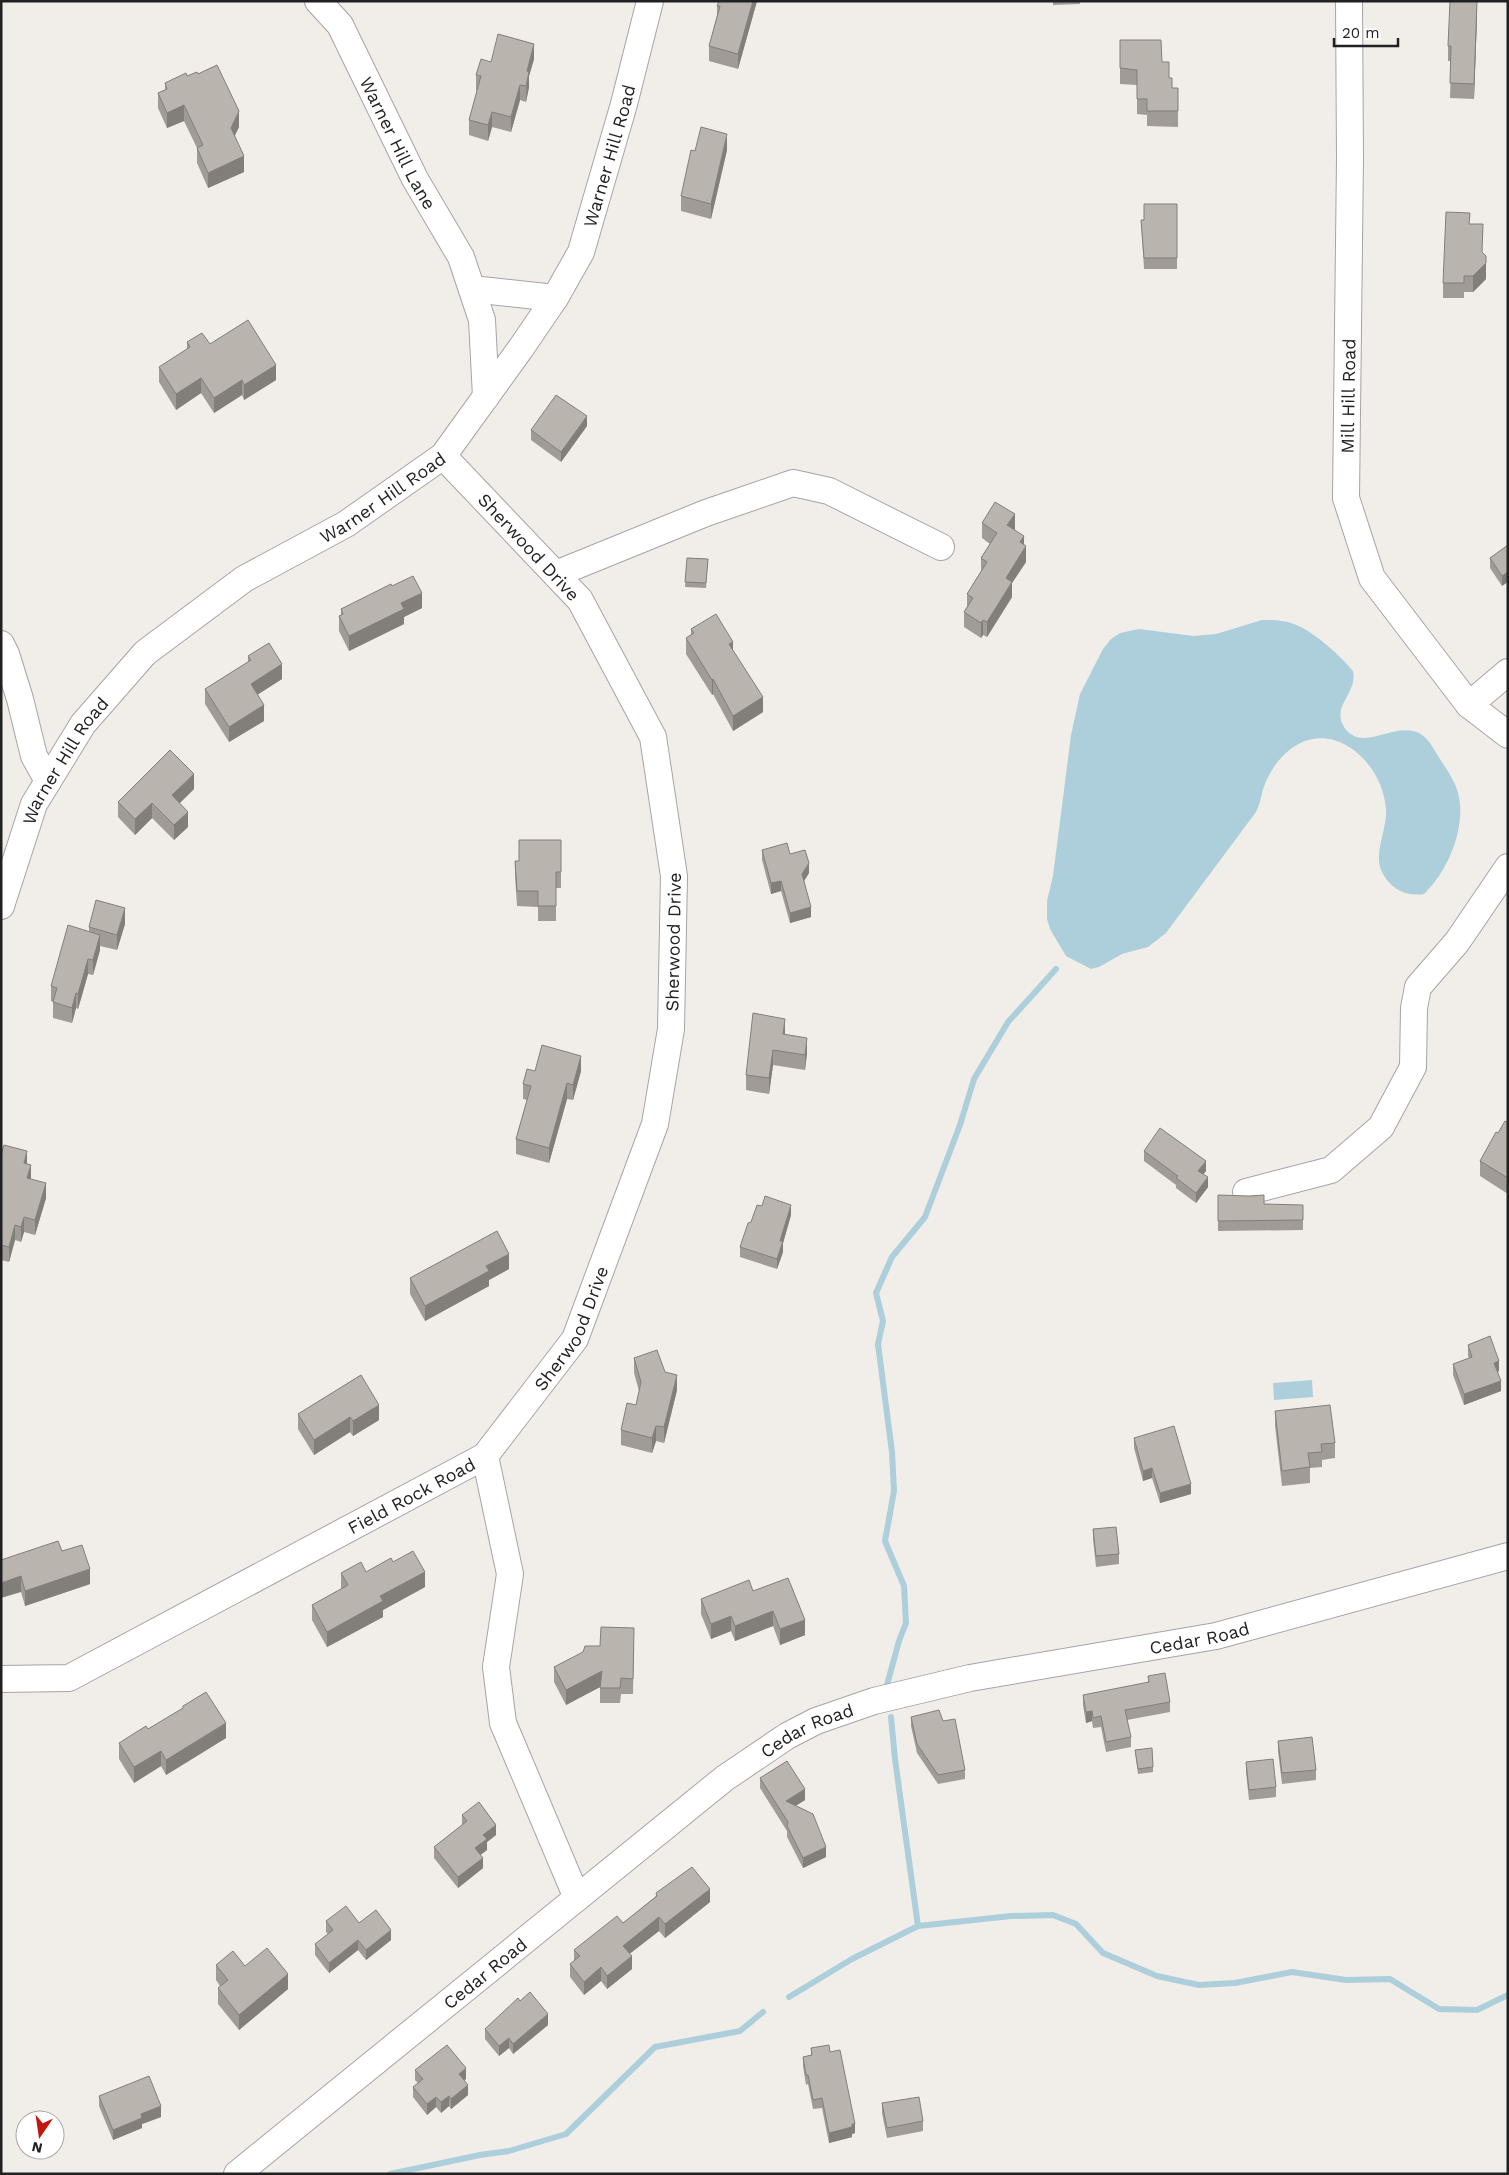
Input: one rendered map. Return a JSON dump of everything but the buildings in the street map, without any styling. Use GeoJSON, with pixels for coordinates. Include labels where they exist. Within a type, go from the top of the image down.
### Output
{"type":"FeatureCollection","features":[{"type":"Feature","properties":{"kind":"street","name":"Warner Hill Lane"},"geometry":{"type":"LineString","coordinates":[[318,1],[340,25],[415,179],[461,257],[482,320],[486,397]]}},
{"type":"Feature","properties":{"kind":"street","name":"Warner Hill Road"},"geometry":{"type":"LineString","coordinates":[[1,906],[34,804],[83,724],[145,653],[244,579],[346,524],[443,456],[486,397],[555,298],[581,252],[624,104],[650,1]]}},
{"type":"Feature","properties":{"kind":"street","name":"Mill Hill Road"},"geometry":{"type":"LineString","coordinates":[[1349,1],[1350,159],[1346,498],[1372,578],[1468,705],[1508,735]]}},
{"type":"Feature","properties":{"kind":"street"},"geometry":{"type":"LineString","coordinates":[[472,289],[555,298]]}},
{"type":"Feature","properties":{"kind":"street","name":"Sherwood Drive"},"geometry":{"type":"LineString","coordinates":[[443,456],[580,600],[653,737],[674,876],[671,1029],[655,1124],[575,1339],[486,1456]]}},
{"type":"Feature","properties":{"kind":"street"},"geometry":{"type":"LineString","coordinates":[[556,574],[706,513],[792,483],[829,491],[941,547]]}},
{"type":"Feature","properties":{"kind":"street"},"geometry":{"type":"LineString","coordinates":[[1,644],[20,699],[34,756],[48,780]]}},
{"type":"Feature","properties":{"kind":"street"},"geometry":{"type":"LineString","coordinates":[[1468,705],[1508,672]]}},
{"type":"Feature","properties":{"kind":"street"},"geometry":{"type":"LineString","coordinates":[[1246,1192],[1331,1170],[1381,1127],[1413,1067],[1414,1008],[1418,987],[1457,942],[1508,867]]}},
{"type":"Feature","properties":{"kind":"street","name":"Field Rock Road"},"geometry":{"type":"LineString","coordinates":[[1,1679],[69,1678],[486,1456],[510,1574],[496,1667],[503,1722],[577,1898]]}},
{"type":"Feature","properties":{"kind":"street","name":"Cedar Road"},"geometry":{"type":"LineString","coordinates":[[237,2174],[725,1778],[787,1736],[816,1721],[842,1710],[906,1692],[970,1678],[1216,1636],[1508,1556]]}},
{"type":"Feature","properties":{"kind":"water"},"geometry":{"type":"Polygon","coordinates":[[[1262,620],[1286,622],[1301,627],[1326,644],[1353,671],[1354,679],[1352,686],[1341,712],[1344,727],[1351,735],[1369,738],[1409,730],[1423,735],[1431,744],[1455,784],[1460,806],[1458,834],[1441,874],[1424,894],[1410,894],[1398,890],[1388,882],[1379,863],[1386,810],[1382,791],[1374,773],[1363,758],[1348,746],[1332,740],[1315,739],[1298,744],[1276,763],[1266,781],[1256,812],[1166,933],[1148,947],[1122,954],[1099,967],[1091,969],[1066,956],[1050,929],[1047,919],[1047,901],[1053,876],[1071,735],[1080,694],[1103,649],[1111,639],[1120,633],[1139,629],[1194,636],[1216,634],[1262,620]]]}},
{"type":"Feature","properties":{"kind":"water"},"geometry":{"type":"Polygon","coordinates":[[[1312,1380],[1313,1397],[1274,1400],[1273,1383],[1312,1380]]]}},
{"type":"Feature","properties":{"kind":"waterway"},"geometry":{"type":"LineString","coordinates":[[887,1685],[906,1623],[904,1586],[885,1541],[894,1491],[892,1452],[878,1344],[883,1321],[876,1293],[892,1257],[925,1217],[960,1125],[974,1079],[1008,1022],[1056,969]]}},
{"type":"Feature","properties":{"kind":"waterway"},"geometry":{"type":"LineString","coordinates":[[891,1717],[918,1926]]}},
{"type":"Feature","properties":{"kind":"waterway"},"geometry":{"type":"LineString","coordinates":[[789,1997],[852,1959],[918,1926],[1011,1916],[1053,1915],[1076,1924],[1103,1953],[1157,1976],[1199,1985],[1235,1983],[1292,1972],[1346,1980],[1390,1979],[1439,2009],[1477,2010],[1508,1995]]}},
{"type":"Feature","properties":{"kind":"waterway"},"geometry":{"type":"LineString","coordinates":[[390,2174],[480,2155],[509,2151],[566,2134],[655,2047],[740,2031],[763,2012]]}}]}
